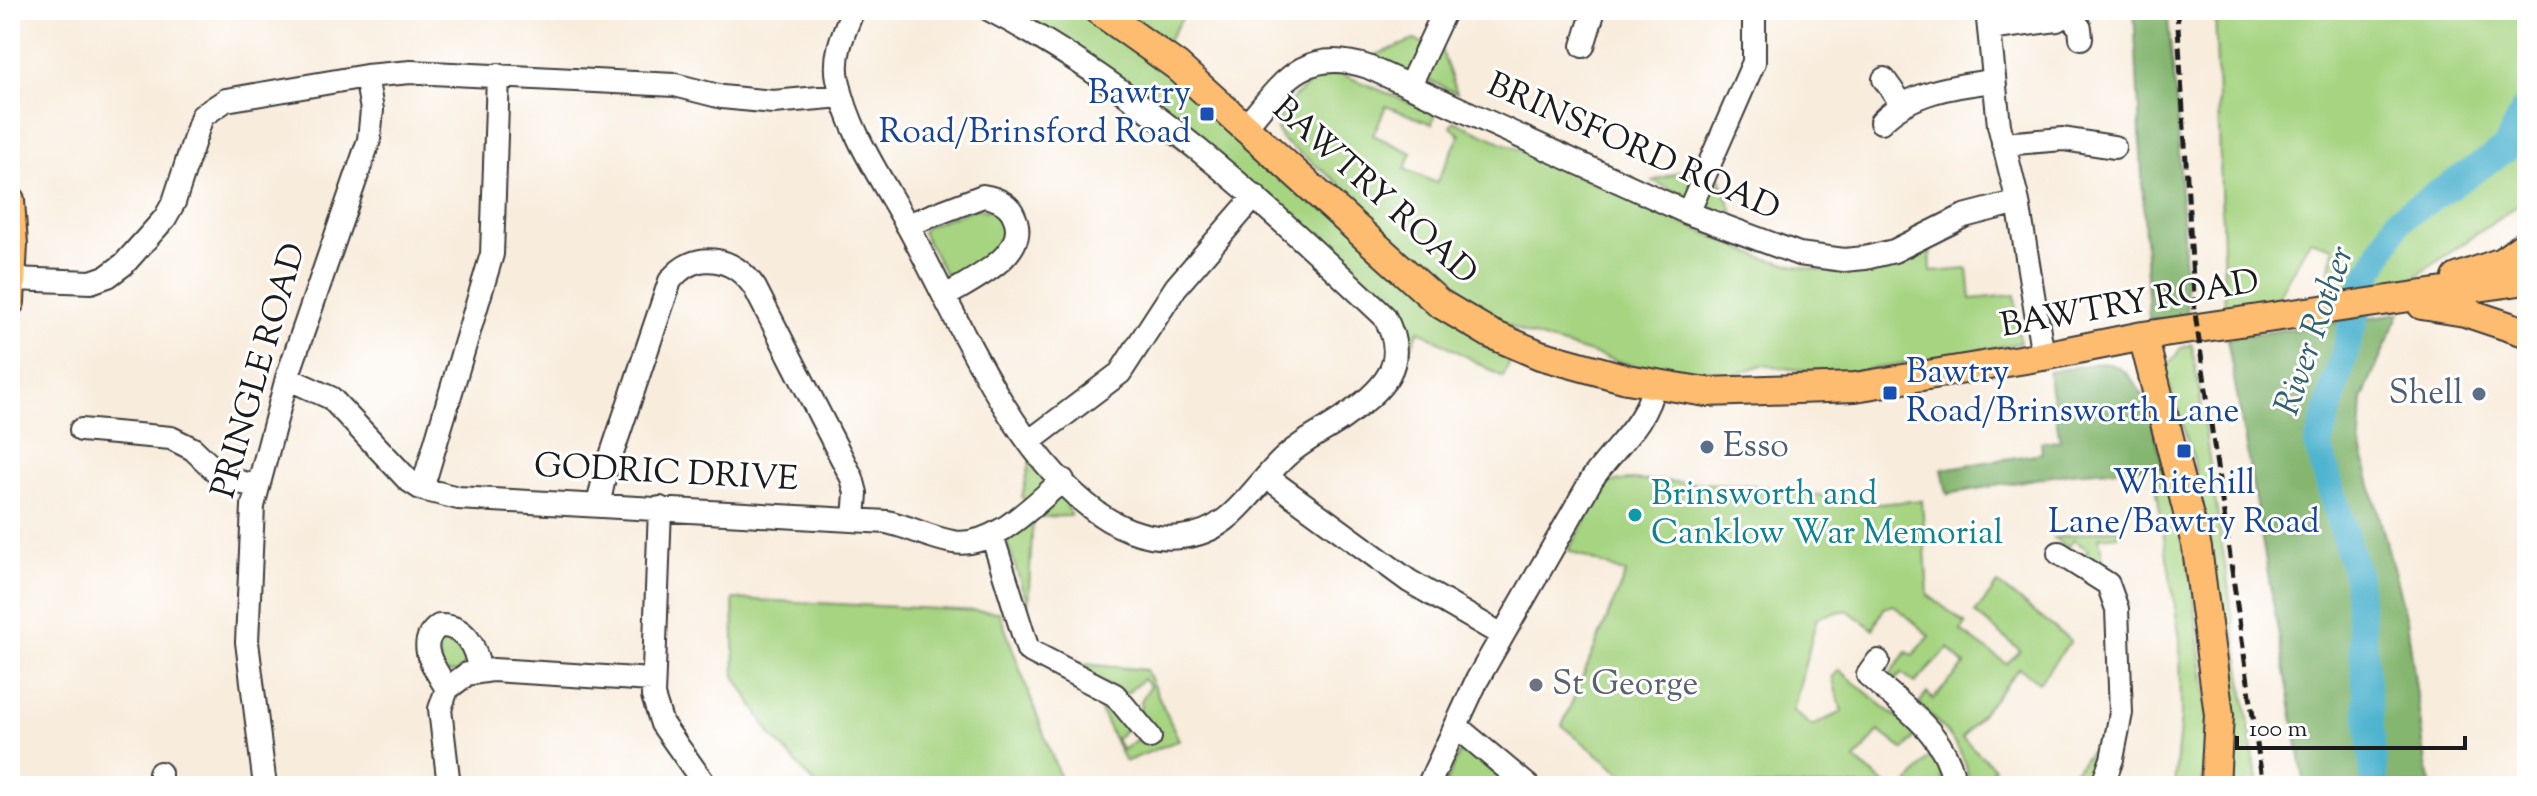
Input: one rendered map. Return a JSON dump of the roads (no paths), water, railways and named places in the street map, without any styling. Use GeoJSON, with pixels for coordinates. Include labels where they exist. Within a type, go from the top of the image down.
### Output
{"type":"FeatureCollection","features":[{"type":"Feature","properties":{"kind":"main road","name":"BAWTRY ROAD"},"geometry":{"type":"LineString","coordinates":[[1098,10],[1152,45],[1246,126],[1407,278],[1464,319],[1540,355],[1654,384],[1706,392],[1808,390],[1929,376],[2143,336],[2383,303],[2526,279]]}},
{"type":"Feature","properties":{"kind":"main road"},"geometry":{"type":"LineString","coordinates":[[10,200],[12,291]]}},
{"type":"Feature","properties":{"kind":"main road"},"geometry":{"type":"LineString","coordinates":[[2383,303],[2502,262],[2527,244]]}},
{"type":"Feature","properties":{"kind":"main road"},"geometry":{"type":"LineString","coordinates":[[2526,279],[2518,302],[2526,333]]}},
{"type":"Feature","properties":{"kind":"main road","name":"BAWTRY ROAD"},"geometry":{"type":"LineString","coordinates":[[2383,303],[2465,312],[2526,333]]}},
{"type":"Feature","properties":{"kind":"main road"},"geometry":{"type":"LineString","coordinates":[[2143,336],[2197,548],[2219,715],[2215,786]]}},
{"type":"Feature","properties":{"kind":"street"},"geometry":{"type":"LineString","coordinates":[[853,10],[838,51],[836,68],[842,96],[867,152],[1000,396],[1030,441],[1083,502],[1115,524],[1147,535],[1182,537],[1211,528],[1235,513],[1294,449],[1370,399],[1390,373],[1396,342],[1384,316],[1215,160],[1120,89],[1039,36],[990,10]]}},
{"type":"Feature","properties":{"kind":"street"},"geometry":{"type":"LineString","coordinates":[[1410,85],[1445,10]]}},
{"type":"Feature","properties":{"kind":"street"},"geometry":{"type":"LineString","coordinates":[[1583,46],[1594,10]]}},
{"type":"Feature","properties":{"kind":"street"},"geometry":{"type":"LineString","coordinates":[[1688,213],[1754,62],[1754,10]]}},
{"type":"Feature","properties":{"kind":"street"},"geometry":{"type":"LineString","coordinates":[[2043,356],[2018,202],[2003,144],[1988,20],[2039,24],[2072,12],[2081,38]]}},
{"type":"Feature","properties":{"kind":"street","name":"BRINSFORD ROAD"},"geometry":{"type":"LineString","coordinates":[[1246,126],[1284,81],[1321,61],[1349,61],[1410,85],[1688,213],[1779,249],[1844,260],[1894,251],[1964,216],[2018,202]]}},
{"type":"Feature","properties":{"kind":"street"},"geometry":{"type":"LineString","coordinates":[[12,291],[91,282],[108,276],[124,264],[165,218],[180,186],[196,127],[214,107],[226,100],[366,76],[411,72],[675,85],[747,101],[801,102],[842,96]]}},
{"type":"Feature","properties":{"kind":"street"},"geometry":{"type":"LineString","coordinates":[[422,489],[492,254],[498,75]]}},
{"type":"Feature","properties":{"kind":"street","name":"PRINGLE ROAD"},"geometry":{"type":"LineString","coordinates":[[265,786],[247,642],[256,486],[287,378],[369,140],[372,110],[366,76]]}},
{"type":"Feature","properties":{"kind":"street"},"geometry":{"type":"LineString","coordinates":[[1884,79],[1902,104]]}},
{"type":"Feature","properties":{"kind":"street"},"geometry":{"type":"LineString","coordinates":[[1881,122],[1902,104],[1954,86],[1993,81]]}},
{"type":"Feature","properties":{"kind":"street"},"geometry":{"type":"LineString","coordinates":[[2003,144],[2063,139],[2114,147]]}},
{"type":"Feature","properties":{"kind":"street"},"geometry":{"type":"LineString","coordinates":[[907,225],[983,196],[1008,206],[1015,217],[1017,229],[1011,251],[946,296]]}},
{"type":"Feature","properties":{"kind":"street"},"geometry":{"type":"LineString","coordinates":[[1030,441],[1120,373],[1176,287],[1255,196]]}},
{"type":"Feature","properties":{"kind":"street"},"geometry":{"type":"LineString","coordinates":[[598,505],[605,474],[670,281],[687,265],[710,260],[733,265],[755,288],[852,478],[856,493],[854,519]]}},
{"type":"Feature","properties":{"kind":"street","name":"GODRIC DRIVE"},"geometry":{"type":"LineString","coordinates":[[287,378],[331,398],[400,472],[422,489],[458,498],[854,519],[906,526],[955,543],[969,543],[992,535],[1063,480]]}},
{"type":"Feature","properties":{"kind":"street"},"geometry":{"type":"LineString","coordinates":[[1428,786],[1502,635],[1592,479],[1607,458],[1633,432],[1650,406],[1654,384]]}},
{"type":"Feature","properties":{"kind":"street"},"geometry":{"type":"LineString","coordinates":[[81,430],[171,438],[193,449],[223,478],[256,486]]}},
{"type":"Feature","properties":{"kind":"street"},"geometry":{"type":"LineString","coordinates":[[1267,477],[1409,581],[1502,635]]}},
{"type":"Feature","properties":{"kind":"street"},"geometry":{"type":"LineString","coordinates":[[660,508],[653,696],[662,724],[706,786]]}},
{"type":"Feature","properties":{"kind":"street"},"geometry":{"type":"LineString","coordinates":[[992,535],[1028,650],[1115,695],[1150,737]]}},
{"type":"Feature","properties":{"kind":"street"},"geometry":{"type":"LineString","coordinates":[[2059,553],[2108,584],[2117,609],[2121,713],[2112,759],[2102,786]]}},
{"type":"Feature","properties":{"kind":"street"},"geometry":{"type":"LineString","coordinates":[[447,689],[426,650],[426,641],[439,626],[449,625],[466,636],[477,652],[479,670]]}},
{"type":"Feature","properties":{"kind":"street"},"geometry":{"type":"LineString","coordinates":[[1878,661],[1868,675],[1932,734],[1944,751],[1954,786]]}},
{"type":"Feature","properties":{"kind":"street"},"geometry":{"type":"LineString","coordinates":[[449,786],[440,709],[447,689],[467,674],[479,670],[652,680]]}},
{"type":"Feature","properties":{"kind":"street"},"geometry":{"type":"LineString","coordinates":[[1456,726],[1528,786]]}},
{"type":"Feature","properties":{"kind":"waterway","name":"River Rother"},"geometry":{"type":"LineString","coordinates":[[2375,786],[2357,577],[2318,445],[2365,282],[2398,220],[2506,149],[2527,105]]}},
{"type":"Feature","properties":{"kind":"railway"},"geometry":{"type":"LineString","coordinates":[[2177,10],[2195,313],[2263,786]]}},
{"type":"Feature","properties":{"kind":"place","name":"Bawtry Road/Brinsford Road"},"geometry":{"type":"Point","coordinates":[1207,114]}},
{"type":"Feature","properties":{"kind":"place","name":"Bawtry Road/Brinsworth Lane"},"geometry":{"type":"Point","coordinates":[1890,393]}},
{"type":"Feature","properties":{"kind":"place","name":"Shell"},"geometry":{"type":"Point","coordinates":[2479,394]}},
{"type":"Feature","properties":{"kind":"place","name":"Esso"},"geometry":{"type":"Point","coordinates":[1707,447]}},
{"type":"Feature","properties":{"kind":"place","name":"Whitehill Lane/Bawtry Road"},"geometry":{"type":"Point","coordinates":[2184,451]}},
{"type":"Feature","properties":{"kind":"place","name":"Brinsworth and Canklow War Memorial"},"geometry":{"type":"Point","coordinates":[1635,515]}},
{"type":"Feature","properties":{"kind":"place","name":"St George"},"geometry":{"type":"Point","coordinates":[1536,685]}}]}
